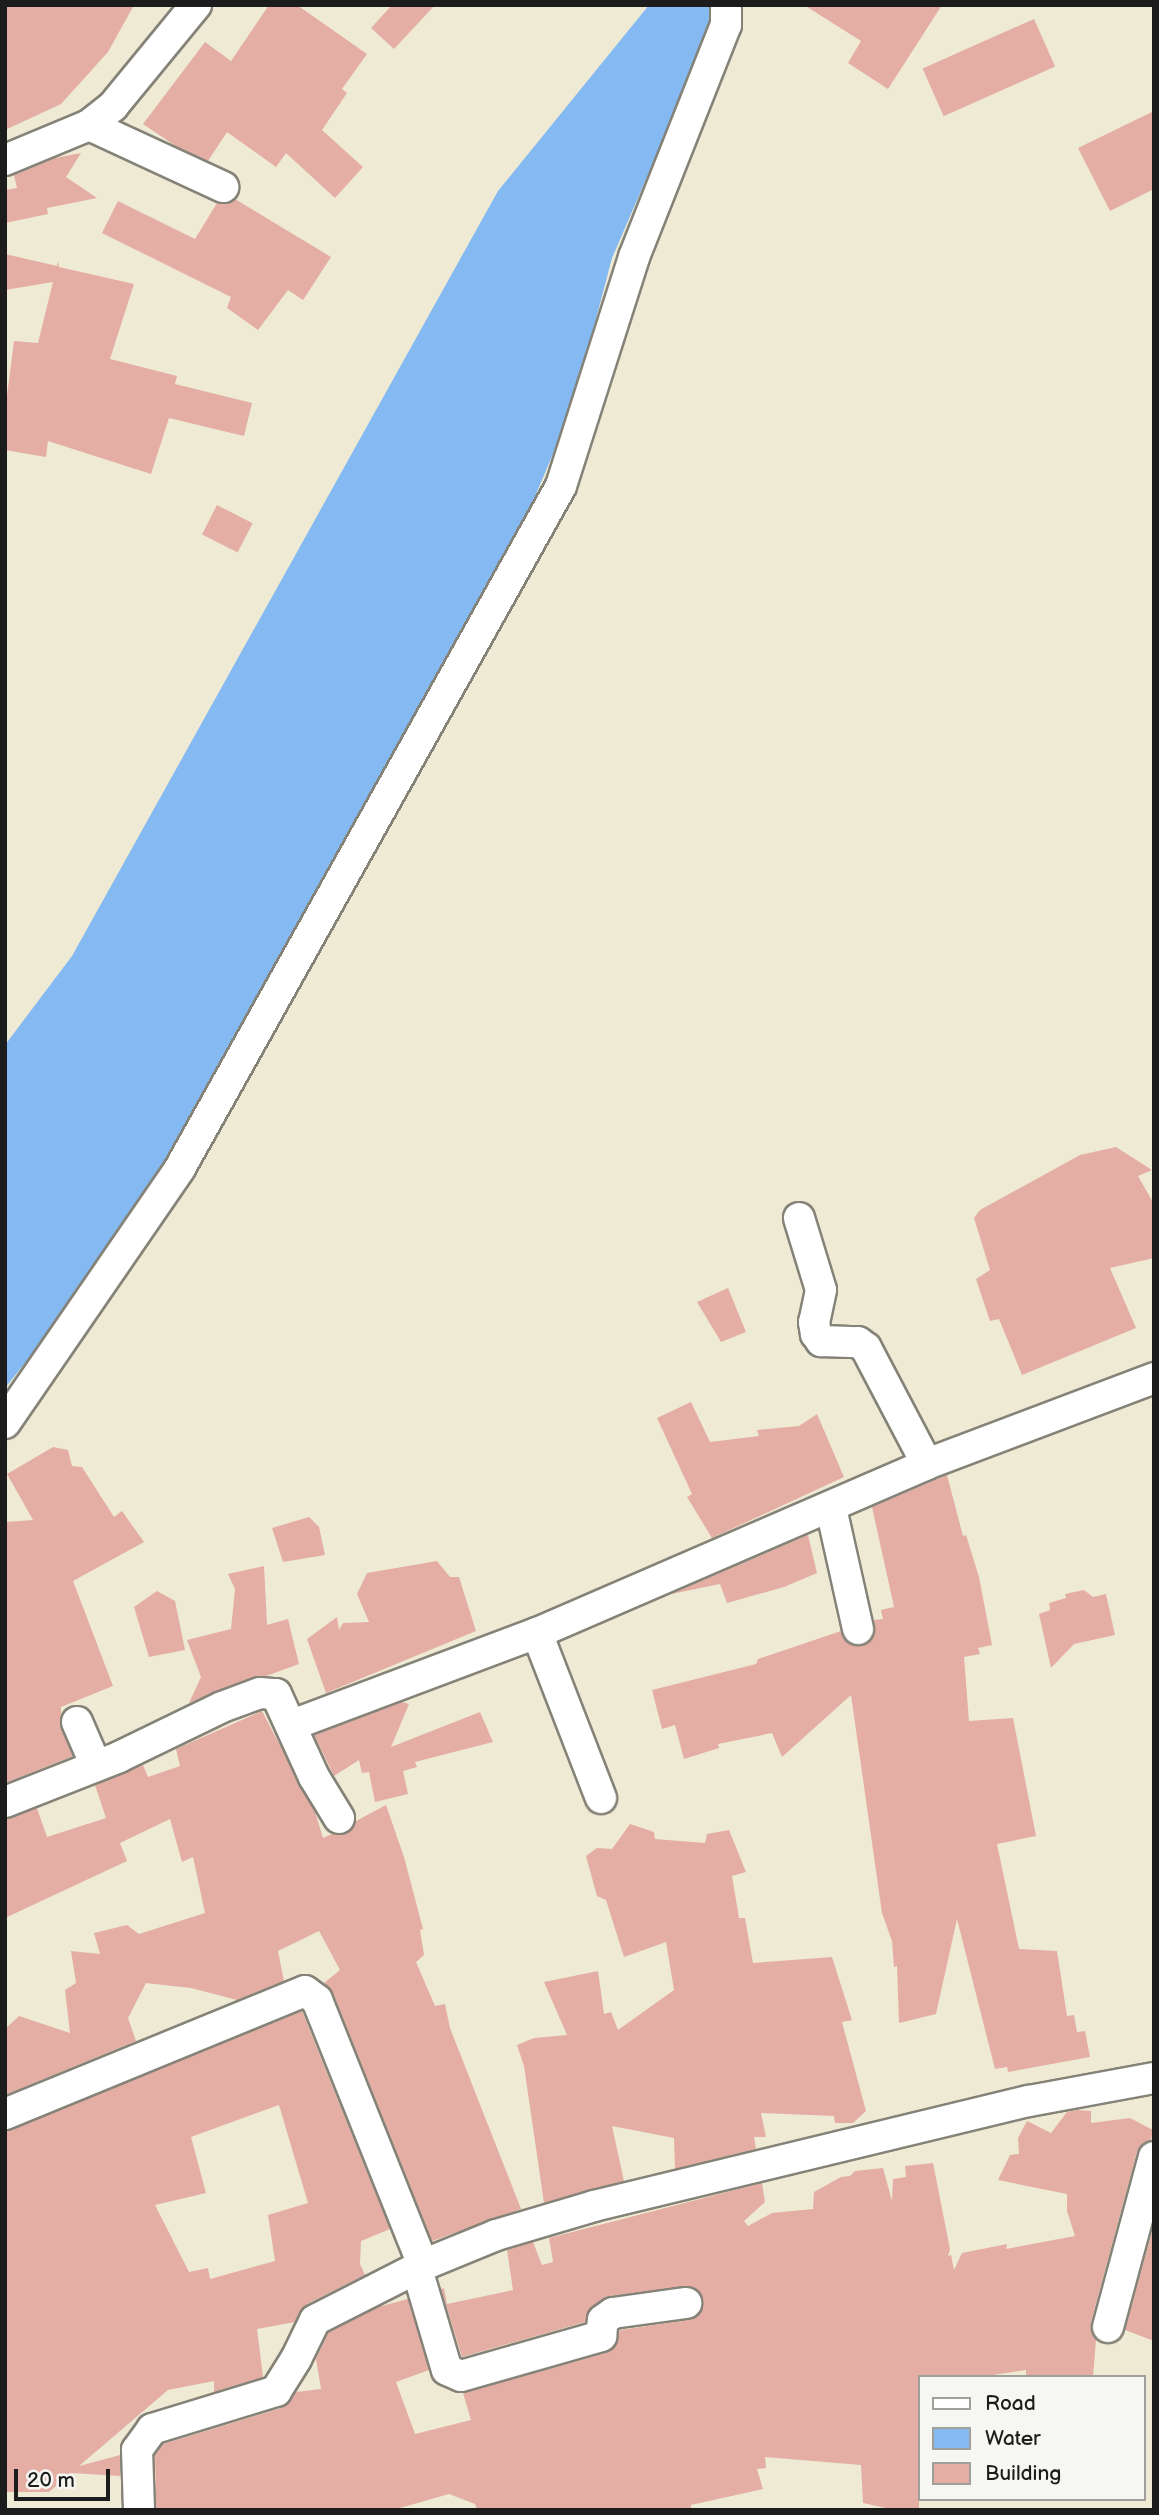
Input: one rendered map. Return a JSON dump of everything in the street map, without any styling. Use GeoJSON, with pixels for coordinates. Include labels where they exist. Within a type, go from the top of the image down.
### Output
{"type":"FeatureCollection","features":[{"type":"Feature","properties":{"kind":"street"},"geometry":{"type":"LineString","coordinates":[[5,160],[89,125],[113,106],[196,5]]}},
{"type":"Feature","properties":{"kind":"street"},"geometry":{"type":"LineString","coordinates":[[5,1423],[180,1168],[561,486],[634,257],[726,25],[726,5]]}},
{"type":"Feature","properties":{"kind":"street"},"geometry":{"type":"LineString","coordinates":[[89,125],[223,187]]}},
{"type":"Feature","properties":{"kind":"street"},"geometry":{"type":"LineString","coordinates":[[799,1218],[821,1290],[814,1322],[816,1334],[821,1340],[858,1342],[866,1348],[927,1464]]}},
{"type":"Feature","properties":{"kind":"street"},"geometry":{"type":"LineString","coordinates":[[292,1725],[537,1633],[831,1508],[927,1464],[1154,1378]]}},
{"type":"Feature","properties":{"kind":"street"},"geometry":{"type":"LineString","coordinates":[[831,1508],[858,1629]]}},
{"type":"Feature","properties":{"kind":"street"},"geometry":{"type":"LineString","coordinates":[[537,1633],[601,1798]]}},
{"type":"Feature","properties":{"kind":"street"},"geometry":{"type":"LineString","coordinates":[[5,1802],[96,1766],[222,1707],[260,1693],[276,1695],[314,1777],[338,1818]]}},
{"type":"Feature","properties":{"kind":"street"},"geometry":{"type":"LineString","coordinates":[[77,1722],[96,1766]]}},
{"type":"Feature","properties":{"kind":"street"},"geometry":{"type":"LineString","coordinates":[[5,2114],[305,1991],[317,2000],[420,2267],[447,2370],[461,2376],[601,2336],[603,2320],[613,2313],[686,2303]]}},
{"type":"Feature","properties":{"kind":"street"},"geometry":{"type":"LineString","coordinates":[[139,2510],[137,2450],[152,2430],[275,2391],[296,2359],[315,2320],[420,2267],[496,2235],[594,2206],[1029,2101],[1154,2078]]}},
{"type":"Feature","properties":{"kind":"street"},"geometry":{"type":"LineString","coordinates":[[1108,2327],[1154,2157]]}},
{"type":"Feature","properties":{"kind":"water"},"geometry":{"type":"Polygon","coordinates":[[[649,5],[708,5],[716,17],[612,258],[573,406],[521,530],[122,1241],[5,1388],[5,1045],[72,956],[498,191],[649,5]]]}},
{"type":"Feature","properties":{"kind":"building"},"geometry":{"type":"Polygon","coordinates":[[[5,5],[134,5],[108,52],[61,104],[5,130],[5,5]]]}},
{"type":"Feature","properties":{"kind":"building"},"geometry":{"type":"Polygon","coordinates":[[[269,5],[297,5],[367,54],[342,89],[347,93],[322,130],[363,167],[335,198],[286,153],[276,167],[227,132],[208,161],[177,147],[143,124],[205,42],[231,61],[269,5]]]}},
{"type":"Feature","properties":{"kind":"building"},"geometry":{"type":"Polygon","coordinates":[[[392,5],[435,5],[394,49],[371,28],[392,5]]]}},
{"type":"Feature","properties":{"kind":"building"},"geometry":{"type":"Polygon","coordinates":[[[804,5],[942,5],[888,89],[848,63],[861,41],[804,5]]]}},
{"type":"Feature","properties":{"kind":"building"},"geometry":{"type":"Polygon","coordinates":[[[1034,19],[1055,67],[944,116],[923,69],[1034,19]]]}},
{"type":"Feature","properties":{"kind":"building"},"geometry":{"type":"Polygon","coordinates":[[[1154,111],[1154,189],[1110,211],[1078,148],[1154,111]]]}},
{"type":"Feature","properties":{"kind":"building"},"geometry":{"type":"Polygon","coordinates":[[[81,153],[66,177],[97,198],[47,208],[48,214],[5,223],[5,190],[17,188],[14,175],[55,158],[81,153]]]}},
{"type":"Feature","properties":{"kind":"building"},"geometry":{"type":"Polygon","coordinates":[[[235,199],[331,257],[303,300],[288,290],[258,330],[227,308],[231,297],[102,233],[118,201],[195,239],[217,203],[225,204],[235,199]]]}},
{"type":"Feature","properties":{"kind":"building"},"geometry":{"type":"Polygon","coordinates":[[[5,254],[57,266],[58,261],[59,267],[134,284],[110,359],[177,376],[175,384],[252,403],[244,436],[169,418],[151,474],[48,441],[46,457],[5,450],[5,411],[14,341],[38,343],[53,282],[5,290],[5,254]]]}},
{"type":"Feature","properties":{"kind":"building"},"geometry":{"type":"Polygon","coordinates":[[[217,505],[253,523],[238,553],[202,534],[217,505]]]}},
{"type":"Feature","properties":{"kind":"building"},"geometry":{"type":"Polygon","coordinates":[[[1116,1147],[1152,1170],[1138,1176],[1154,1204],[1154,1258],[1110,1268],[1136,1328],[1022,1375],[999,1319],[990,1321],[976,1279],[990,1270],[974,1218],[980,1210],[1080,1155],[1116,1147]]]}},
{"type":"Feature","properties":{"kind":"building"},"geometry":{"type":"Polygon","coordinates":[[[728,1288],[746,1332],[721,1342],[697,1302],[728,1288]]]}},
{"type":"Feature","properties":{"kind":"building"},"geometry":{"type":"Polygon","coordinates":[[[691,1402],[710,1442],[759,1436],[757,1430],[799,1426],[817,1414],[844,1477],[712,1538],[687,1497],[692,1494],[657,1418],[691,1402]]]}},
{"type":"Feature","properties":{"kind":"building"},"geometry":{"type":"Polygon","coordinates":[[[53,1447],[68,1450],[72,1466],[82,1467],[114,1517],[122,1511],[144,1542],[73,1581],[113,1686],[61,1707],[61,1728],[73,1756],[5,1783],[5,1522],[33,1520],[7,1474],[53,1447]]]}},
{"type":"Feature","properties":{"kind":"building"},"geometry":{"type":"Polygon","coordinates":[[[947,1475],[963,1536],[966,1535],[979,1577],[992,1645],[978,1648],[980,1654],[964,1657],[969,1721],[1013,1718],[1036,1836],[997,1844],[1019,1949],[1057,1951],[1067,2016],[1074,2015],[1077,2032],[1085,2031],[1090,2057],[1008,2072],[1007,2067],[995,2069],[957,1919],[936,2014],[899,2023],[897,1966],[894,1967],[892,1941],[882,1913],[851,1695],[782,1757],[772,1733],[718,1744],[719,1748],[684,1759],[675,1725],[662,1729],[652,1690],[756,1664],[758,1659],[841,1631],[845,1640],[852,1645],[869,1642],[875,1634],[874,1620],[883,1619],[881,1610],[894,1607],[872,1507],[947,1475]]]}},
{"type":"Feature","properties":{"kind":"building"},"geometry":{"type":"Polygon","coordinates":[[[309,1517],[319,1527],[325,1555],[283,1562],[272,1528],[309,1517]]]}},
{"type":"Feature","properties":{"kind":"building"},"geometry":{"type":"Polygon","coordinates":[[[808,1535],[817,1573],[784,1587],[727,1603],[720,1584],[671,1594],[808,1535]]]}},
{"type":"Feature","properties":{"kind":"building"},"geometry":{"type":"Polygon","coordinates":[[[437,1561],[450,1577],[459,1577],[476,1631],[326,1693],[307,1639],[337,1617],[339,1630],[343,1623],[369,1622],[357,1594],[367,1573],[437,1561]]]}},
{"type":"Feature","properties":{"kind":"building"},"geometry":{"type":"Polygon","coordinates":[[[264,1566],[267,1625],[288,1619],[299,1664],[266,1676],[254,1677],[189,1703],[201,1677],[187,1640],[231,1629],[235,1589],[228,1574],[264,1566]]]}},
{"type":"Feature","properties":{"kind":"building"},"geometry":{"type":"Polygon","coordinates":[[[1084,1590],[1093,1597],[1106,1594],[1115,1635],[1074,1644],[1051,1668],[1039,1614],[1050,1610],[1049,1603],[1066,1598],[1065,1594],[1084,1590]]]}},
{"type":"Feature","properties":{"kind":"building"},"geometry":{"type":"Polygon","coordinates":[[[157,1591],[175,1601],[185,1650],[149,1657],[134,1607],[157,1591]]]}},
{"type":"Feature","properties":{"kind":"building"},"geometry":{"type":"Polygon","coordinates":[[[402,1702],[409,1704],[391,1747],[480,1712],[493,1742],[415,1762],[417,1767],[403,1771],[408,1794],[375,1802],[369,1772],[362,1773],[359,1760],[334,1776],[314,1735],[402,1702]]]}},
{"type":"Feature","properties":{"kind":"building"},"geometry":{"type":"Polygon","coordinates":[[[262,1711],[315,1812],[323,1838],[347,1833],[356,1821],[386,1805],[404,1857],[423,1929],[420,1930],[424,1955],[416,1962],[435,2006],[445,2004],[450,2028],[521,2209],[432,2241],[333,1993],[324,1983],[340,1970],[319,1931],[278,1951],[284,1981],[237,2000],[191,1988],[146,1983],[128,2018],[136,2041],[5,2095],[5,2029],[19,2016],[70,2033],[65,1990],[76,1983],[71,1951],[100,1954],[94,1933],[127,1925],[139,1934],[205,1913],[193,1857],[182,1862],[170,1819],[120,1843],[127,1861],[5,1918],[5,1819],[37,1808],[47,1837],[106,1818],[95,1785],[143,1765],[148,1777],[180,1766],[176,1749],[262,1711]]]}},
{"type":"Feature","properties":{"kind":"building"},"geometry":{"type":"Polygon","coordinates":[[[630,1824],[654,1832],[655,1839],[705,1843],[707,1834],[729,1830],[746,1872],[732,1876],[739,1918],[745,1918],[753,1963],[832,1957],[852,2020],[842,2022],[866,2111],[853,2123],[835,2123],[834,2116],[761,2113],[766,2137],[754,2137],[756,2149],[675,2169],[674,2138],[612,2126],[624,2181],[544,2203],[524,2066],[517,2045],[534,2038],[567,2035],[544,1982],[598,1971],[604,2014],[611,2012],[618,2030],[674,1990],[666,1942],[624,1957],[606,1900],[597,1896],[586,1856],[597,1848],[612,1849],[630,1824]]]}},
{"type":"Feature","properties":{"kind":"building"},"geometry":{"type":"Polygon","coordinates":[[[302,2011],[390,2229],[361,2241],[360,2264],[365,2275],[307,2304],[295,2322],[257,2329],[263,2377],[214,2392],[214,2381],[168,2390],[79,2466],[120,2455],[120,2476],[71,2473],[49,2492],[5,2492],[5,2131],[302,2011]],[[279,2105],[191,2137],[206,2193],[155,2205],[189,2272],[208,2268],[210,2279],[275,2261],[268,2215],[308,2203],[279,2105]]]}},
{"type":"Feature","properties":{"kind":"building"},"geometry":{"type":"Polygon","coordinates":[[[1091,2111],[1091,2123],[1130,2118],[1153,2130],[1151,2140],[1142,2144],[1137,2152],[1091,2322],[1091,2332],[1096,2340],[1093,2375],[1026,2375],[1026,2370],[993,2375],[918,2375],[919,2510],[895,2510],[863,2503],[861,2465],[765,2457],[766,2468],[757,2469],[763,2489],[691,2505],[691,2510],[477,2510],[475,2504],[449,2494],[393,2510],[156,2510],[155,2455],[163,2444],[281,2408],[296,2392],[321,2389],[316,2359],[328,2333],[378,2307],[408,2299],[429,2370],[396,2382],[415,2434],[471,2420],[463,2393],[606,2353],[615,2347],[620,2330],[688,2320],[697,2316],[702,2309],[700,2293],[692,2287],[611,2296],[593,2306],[585,2322],[462,2357],[441,2289],[444,2288],[447,2304],[513,2290],[507,2250],[533,2242],[542,2265],[553,2262],[549,2238],[762,2183],[765,2202],[744,2221],[748,2226],[772,2213],[813,2209],[814,2192],[841,2177],[850,2176],[855,2171],[883,2168],[892,2201],[893,2179],[906,2177],[905,2166],[933,2163],[950,2249],[948,2256],[951,2255],[954,2270],[962,2253],[1007,2244],[1006,2249],[1075,2236],[1067,2211],[1067,2194],[998,2180],[1010,2155],[1019,2154],[1018,2138],[1027,2121],[1051,2133],[1067,2112],[1091,2111]]]}},
{"type":"Feature","properties":{"kind":"building"},"geometry":{"type":"Polygon","coordinates":[[[1154,2225],[1154,2341],[1125,2330],[1154,2225]]]}}]}
